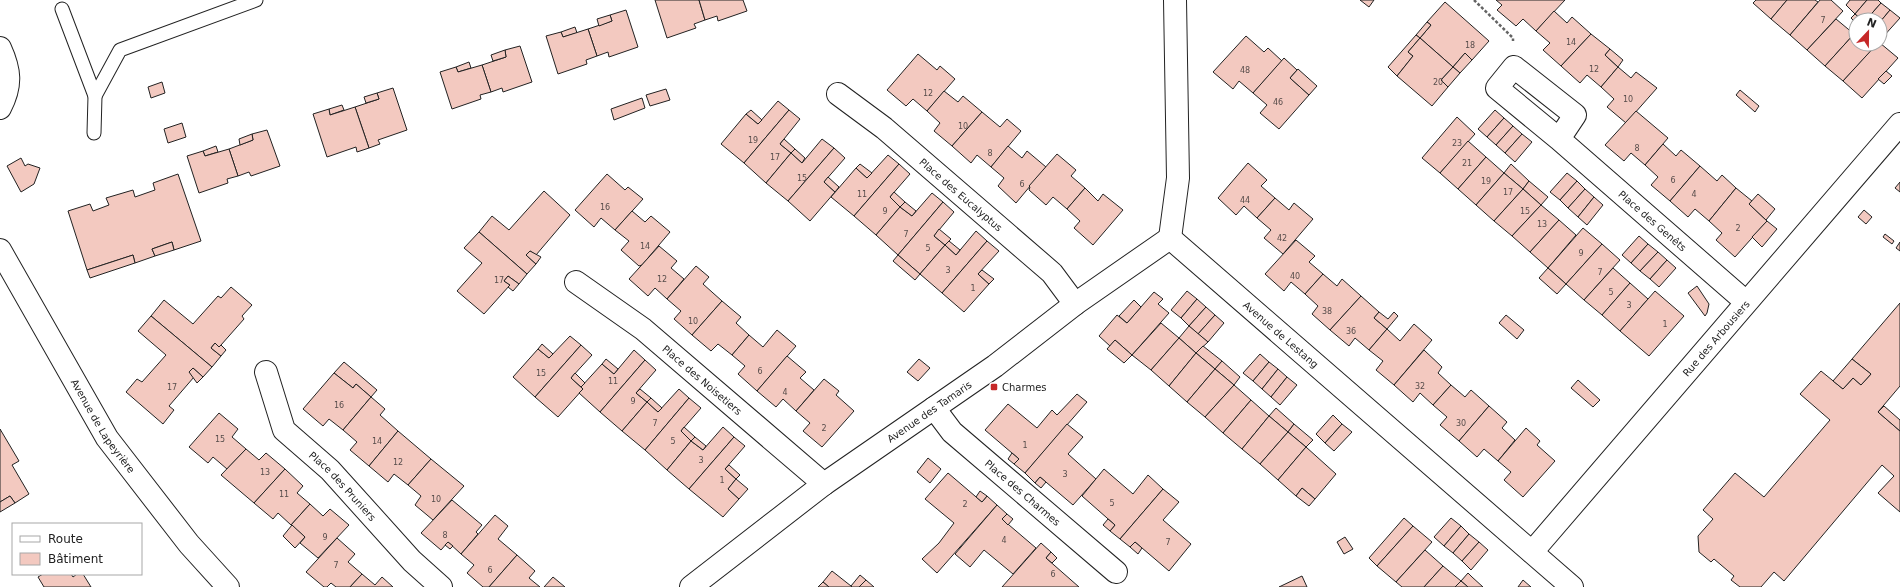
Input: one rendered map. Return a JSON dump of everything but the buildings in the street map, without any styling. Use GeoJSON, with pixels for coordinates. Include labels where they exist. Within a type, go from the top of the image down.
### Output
{"type":"FeatureCollection","features":[{"type":"Feature","properties":{"kind":"street"},"geometry":{"type":"LineString","coordinates":[[1170,238],[1178,178],[1174,0]]}},
{"type":"Feature","properties":{"kind":"street"},"geometry":{"type":"LineString","coordinates":[[0,48],[7,63],[9,80],[6,96],[0,108]]}},
{"type":"Feature","properties":{"kind":"street"},"geometry":{"type":"LineString","coordinates":[[1514,67],[1575,116],[1559,139]]}},
{"type":"Feature","properties":{"kind":"street","name":"Place des Genêts"},"geometry":{"type":"LineString","coordinates":[[1514,67],[1497,88],[1559,139],[1746,302]]}},
{"type":"Feature","properties":{"kind":"street","name":"Place des Eucalyptus"},"geometry":{"type":"LineString","coordinates":[[838,94],[884,128],[1052,273],[1075,304]]}},
{"type":"Feature","properties":{"kind":"street","name":"Rue des Arbousiers"},"geometry":{"type":"LineString","coordinates":[[1532,552],[1900,124]]}},
{"type":"Feature","properties":{"kind":"street","name":"Avenue des Tamaris"},"geometry":{"type":"LineString","coordinates":[[691,587],[824,484],[995,366],[1075,304],[1170,238]]}},
{"type":"Feature","properties":{"kind":"street","name":"Avenue de Lestang"},"geometry":{"type":"LineString","coordinates":[[1170,238],[1572,587]]}},
{"type":"Feature","properties":{"kind":"street","name":"Avenue de Lapeyrière"},"geometry":{"type":"LineString","coordinates":[[0,250],[107,438],[189,544],[228,587]]}},
{"type":"Feature","properties":{"kind":"street","name":"Place des Noisetiers"},"geometry":{"type":"LineString","coordinates":[[576,282],[643,329],[824,484]]}},
{"type":"Feature","properties":{"kind":"street","name":"Place des Pruniers"},"geometry":{"type":"LineString","coordinates":[[266,372],[284,430],[330,470],[412,561],[441,587]]}},
{"type":"Feature","properties":{"kind":"street","name":"Place des Charmes"},"geometry":{"type":"LineString","coordinates":[[934,408],[952,432],[1116,572]]}},
{"type":"Feature","properties":{"kind":"lane"},"geometry":{"type":"LineString","coordinates":[[95,96],[120,50],[256,0]]}},
{"type":"Feature","properties":{"kind":"lane"},"geometry":{"type":"LineString","coordinates":[[62,9],[95,96],[94,133]]}},
{"type":"Feature","properties":{"kind":"path"},"geometry":{"type":"LineString","coordinates":[[1474,0],[1513,38],[1514,67]]}},
{"type":"Feature","properties":{"kind":"place","name":"Charmes"},"geometry":{"type":"Point","coordinates":[994,387]}}]}
